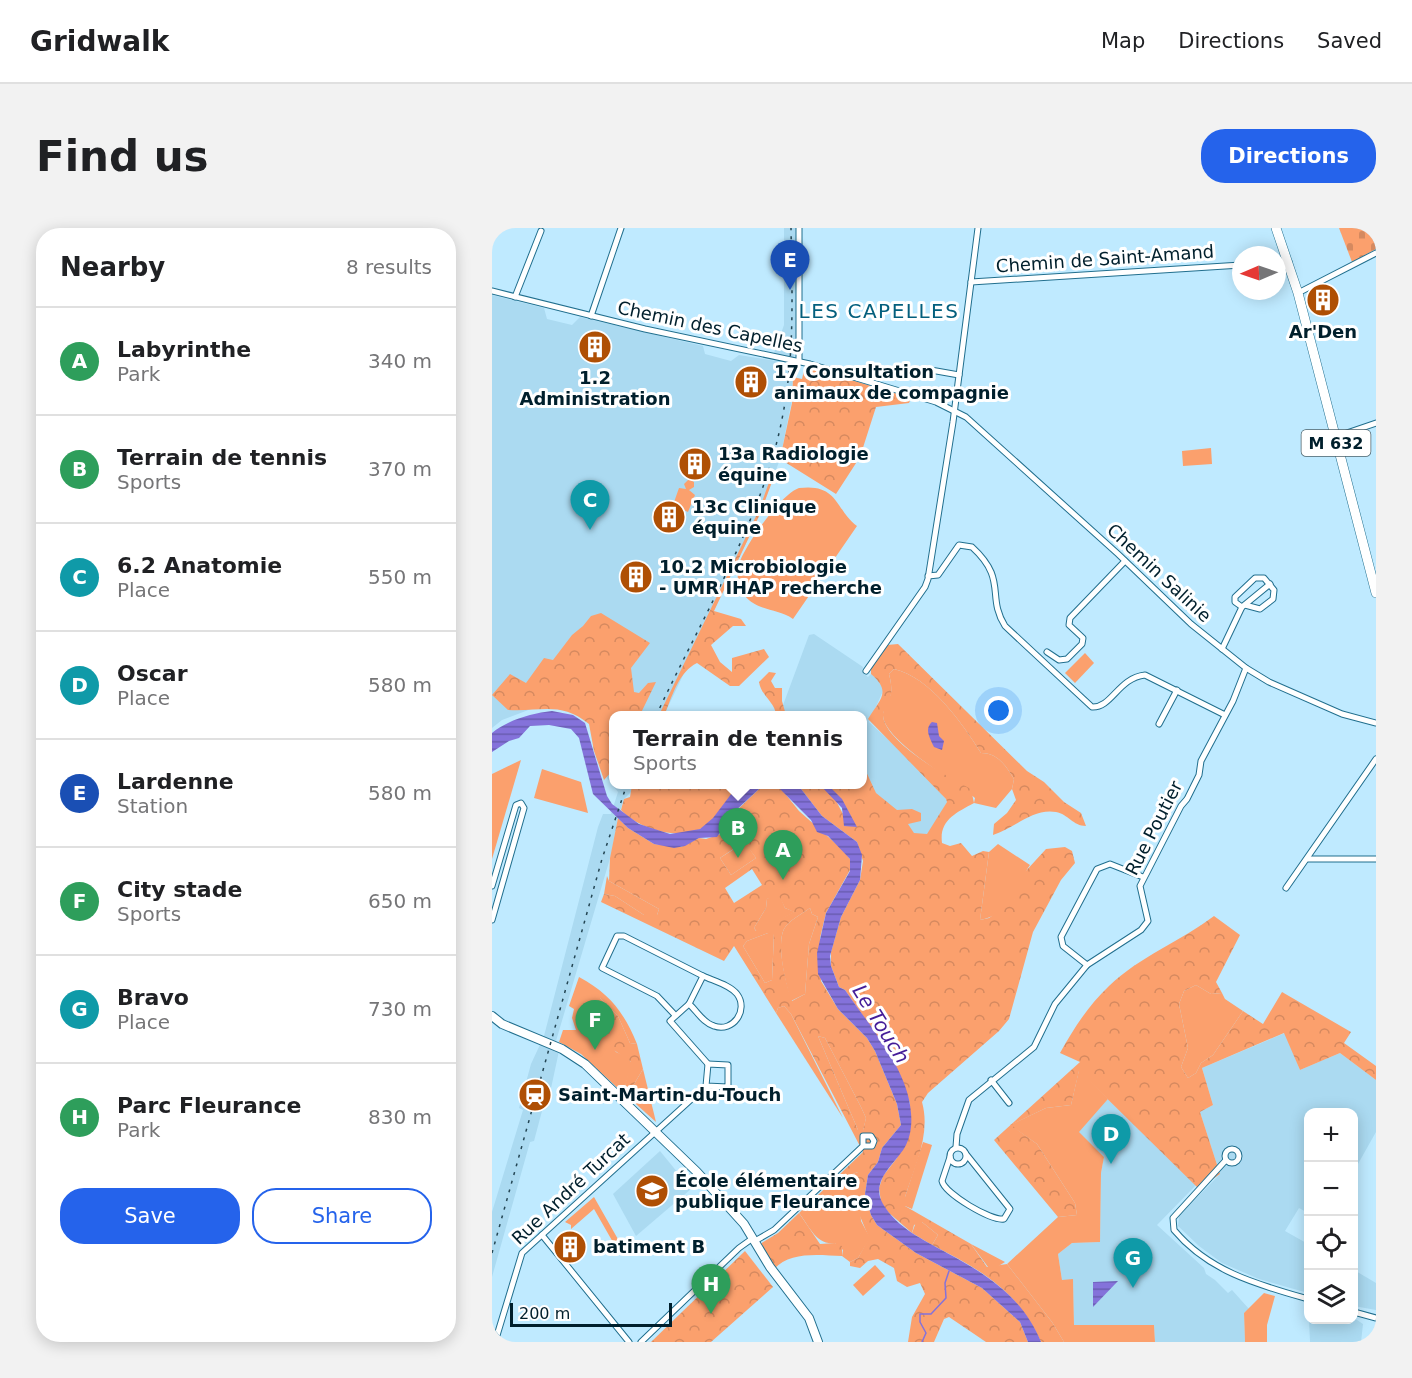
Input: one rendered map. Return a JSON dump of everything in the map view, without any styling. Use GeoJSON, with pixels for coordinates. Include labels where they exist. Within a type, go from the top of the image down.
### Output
{"type":"FeatureCollection","features":[{"type":"Feature","properties":{"kind":"main road","name":"M 632"},"geometry":{"type":"LineString","coordinates":[[1276,228],[1298,293],[1376,593]]}},
{"type":"Feature","properties":{"kind":"street"},"geometry":{"type":"LineString","coordinates":[[591,316],[621,228]]}},
{"type":"Feature","properties":{"kind":"street"},"geometry":{"type":"LineString","coordinates":[[799,228],[799,362]]}},
{"type":"Feature","properties":{"kind":"street"},"geometry":{"type":"LineString","coordinates":[[866,671],[925,587],[928,576],[954,410],[978,228]]}},
{"type":"Feature","properties":{"kind":"street"},"geometry":{"type":"LineString","coordinates":[[515,297],[541,231]]}},
{"type":"Feature","properties":{"kind":"street"},"geometry":{"type":"LineString","coordinates":[[1298,293],[1376,253]]}},
{"type":"Feature","properties":{"kind":"street","name":"Chemin de Saint-Amand"},"geometry":{"type":"LineString","coordinates":[[971,282],[1232,266]]}},
{"type":"Feature","properties":{"kind":"street","name":"Chemin des Capelles"},"geometry":{"type":"LineString","coordinates":[[492,291],[854,376],[954,410]]}},
{"type":"Feature","properties":{"kind":"street"},"geometry":{"type":"LineString","coordinates":[[925,369],[959,375]]}},
{"type":"Feature","properties":{"kind":"street","name":"Chemin Salinie"},"geometry":{"type":"LineString","coordinates":[[954,410],[982,431],[1191,624],[1246,668],[1294,694],[1376,725]]}},
{"type":"Feature","properties":{"kind":"street"},"geometry":{"type":"LineString","coordinates":[[1335,437],[1376,423]]}},
{"type":"Feature","properties":{"kind":"street"},"geometry":{"type":"LineString","coordinates":[[928,576],[938,575],[959,545],[972,547],[987,562],[993,574],[998,591],[998,609],[1005,626],[1092,707],[1103,705],[1127,679],[1145,675],[1225,715]]}},
{"type":"Feature","properties":{"kind":"street"},"geometry":{"type":"LineString","coordinates":[[1047,652],[1059,660],[1067,659],[1082,644],[1083,638],[1069,625],[1070,618],[1125,561]]}},
{"type":"Feature","properties":{"kind":"street"},"geometry":{"type":"LineString","coordinates":[[1255,578],[1264,578],[1270,584],[1274,596],[1263,608],[1243,606],[1235,602],[1235,597],[1255,578]]}},
{"type":"Feature","properties":{"kind":"street"},"geometry":{"type":"LineString","coordinates":[[1222,650],[1243,606],[1270,584]]}},
{"type":"Feature","properties":{"kind":"street","name":"Rue Poutier"},"geometry":{"type":"LineString","coordinates":[[957,1147],[957,1134],[969,1100],[1034,1047],[1055,1004],[1087,965],[1141,930],[1148,921],[1148,910],[1141,895],[1143,877],[1152,868],[1181,806],[1187,800],[1198,775],[1201,761],[1246,668]]}},
{"type":"Feature","properties":{"kind":"street"},"geometry":{"type":"LineString","coordinates":[[1159,724],[1177,690]]}},
{"type":"Feature","properties":{"kind":"street"},"geometry":{"type":"LineString","coordinates":[[1286,888],[1376,759]]}},
{"type":"Feature","properties":{"kind":"street"},"geometry":{"type":"LineString","coordinates":[[492,920],[500,892],[524,808],[521,803],[516,805],[492,888],[500,892]]}},
{"type":"Feature","properties":{"kind":"street"},"geometry":{"type":"LineString","coordinates":[[1308,859],[1376,859]]}},
{"type":"Feature","properties":{"kind":"street"},"geometry":{"type":"LineString","coordinates":[[1087,965],[1063,946],[1061,937],[1096,869],[1110,864],[1143,877]]}},
{"type":"Feature","properties":{"kind":"street"},"geometry":{"type":"LineString","coordinates":[[674,1014],[657,996],[602,968],[615,938],[624,936],[735,992],[741,1005],[739,1016],[730,1025],[716,1027],[707,1023],[689,1004]]}},
{"type":"Feature","properties":{"kind":"street"},"geometry":{"type":"LineString","coordinates":[[703,976],[689,1004],[674,1014],[670,1023],[708,1064],[728,1065],[728,1086],[706,1086],[708,1064]]}},
{"type":"Feature","properties":{"kind":"street"},"geometry":{"type":"LineString","coordinates":[[492,1016],[502,1024],[576,1058],[595,1072],[655,1131],[728,1204],[770,1267],[809,1318],[818,1342]]}},
{"type":"Feature","properties":{"kind":"street"},"geometry":{"type":"LineString","coordinates":[[991,1080],[1009,1103]]}},
{"type":"Feature","properties":{"kind":"street","name":"Rue André Turcat"},"geometry":{"type":"LineString","coordinates":[[495,1342],[517,1260],[706,1086]]}},
{"type":"Feature","properties":{"kind":"street"},"geometry":{"type":"LineString","coordinates":[[641,1342],[739,1248],[774,1230],[863,1146]]}},
{"type":"Feature","properties":{"kind":"street","name":"Rue Poutier"},"geometry":{"type":"LineString","coordinates":[[957,1147],[966,1154],[1010,1209],[1004,1219],[993,1219],[947,1191],[942,1181],[952,1149],[957,1147]]}},
{"type":"Feature","properties":{"kind":"street"},"geometry":{"type":"LineString","coordinates":[[950,1157],[959,1164],[966,1154]]}},
{"type":"Feature","properties":{"kind":"street"},"geometry":{"type":"LineString","coordinates":[[1226,1160],[1173,1218],[1174,1230],[1200,1255],[1226,1271],[1251,1282],[1304,1298]]}},
{"type":"Feature","properties":{"kind":"street"},"geometry":{"type":"LineString","coordinates":[[542,1235],[629,1342]]}},
{"type":"Feature","properties":{"kind":"street"},"geometry":{"type":"LineString","coordinates":[[1358,1313],[1375,1317]]}},
{"type":"Feature","properties":{"kind":"shaded area"},"geometry":{"type":"Polygon","coordinates":[[[784,228],[796,228],[797,349],[794,357],[791,357],[791,363],[794,364],[792,389],[794,390],[780,459],[760,514],[666,711],[609,711],[609,723],[552,701],[502,720],[492,728],[492,295],[544,308],[547,319],[572,325],[580,317],[703,346],[705,354],[731,361],[739,355],[782,362],[782,369],[787,369],[788,356],[774,353],[784,325],[784,228]]]}},
{"type":"Feature","properties":{"kind":"shaded area"},"geometry":{"type":"Polygon","coordinates":[[[814,634],[863,667],[862,672],[868,677],[871,674],[883,683],[883,691],[869,722],[917,766],[947,802],[924,844],[867,789],[867,711],[781,711],[809,635],[814,634]]]}},
{"type":"Feature","properties":{"kind":"shaded area"},"geometry":{"type":"Polygon","coordinates":[[[552,711],[573,715],[585,723],[607,796],[612,804],[639,824],[670,834],[700,829],[713,818],[735,789],[759,789],[733,813],[717,837],[699,838],[685,846],[674,848],[654,844],[628,828],[593,794],[579,738],[571,729],[549,725],[530,726],[519,738],[509,741],[492,752],[492,733],[505,724],[536,713],[552,711]]]}},
{"type":"Feature","properties":{"kind":"shaded area"},"geometry":{"type":"Polygon","coordinates":[[[932,722],[937,723],[939,736],[944,741],[942,750],[934,747],[930,737],[928,728],[932,722]]]}},
{"type":"Feature","properties":{"kind":"shaded area"},"geometry":{"type":"Polygon","coordinates":[[[616,789],[634,789],[624,799],[618,818],[611,855],[556,1041],[559,1051],[550,1093],[546,1096],[534,1141],[530,1142],[492,1277],[492,1212],[523,1110],[519,1108],[531,1064],[544,1036],[598,827],[603,814],[611,814],[618,792],[616,789]]]}},
{"type":"Feature","properties":{"kind":"shaded area"},"geometry":{"type":"Polygon","coordinates":[[[780,789],[801,789],[822,816],[857,842],[862,855],[860,880],[841,917],[830,956],[831,966],[839,987],[845,990],[886,1048],[909,1097],[910,1133],[902,1152],[886,1172],[879,1187],[883,1204],[903,1227],[976,1270],[1003,1289],[1025,1313],[1041,1342],[1028,1342],[1020,1322],[982,1288],[916,1253],[877,1225],[871,1215],[865,1194],[868,1175],[878,1162],[882,1148],[901,1125],[897,1104],[875,1051],[867,1038],[838,1009],[818,974],[817,953],[826,913],[850,871],[850,859],[828,836],[817,832],[811,820],[780,789]]]}},
{"type":"Feature","properties":{"kind":"shaded area"},"geometry":{"type":"Polygon","coordinates":[[[824,789],[832,789],[842,799],[857,827],[844,826],[842,808],[824,789]]]}},
{"type":"Feature","properties":{"kind":"shaded area"},"geometry":{"type":"Polygon","coordinates":[[[1285,1033],[1300,1070],[1340,1053],[1376,1080],[1376,1132],[1358,1164],[1358,1108],[1304,1108],[1304,1211],[1299,1208],[1285,1231],[1304,1242],[1304,1292],[1259,1279],[1222,1263],[1178,1226],[1179,1216],[1220,1174],[1200,1112],[1213,1105],[1202,1068],[1285,1033]]]}},
{"type":"Feature","properties":{"kind":"shaded area"},"geometry":{"type":"Polygon","coordinates":[[[1108,1099],[1196,1185],[1157,1225],[1204,1268],[1206,1274],[1228,1293],[1232,1290],[1249,1309],[1244,1313],[1245,1342],[1155,1342],[1154,1325],[1074,1326],[1073,1280],[1062,1280],[1058,1254],[1072,1243],[1100,1242],[1101,1173],[1104,1157],[1078,1132],[1108,1099]]]}},
{"type":"Feature","properties":{"kind":"shaded area","name":"École élémentaire publique Fleurance"},"geometry":{"type":"Polygon","coordinates":[[[660,1151],[691,1189],[636,1236],[613,1194],[660,1151]]]}},
{"type":"Feature","properties":{"kind":"shaded area"},"geometry":{"type":"Polygon","coordinates":[[[1358,1272],[1376,1283],[1376,1310],[1358,1307],[1358,1272]]]}},
{"type":"Feature","properties":{"kind":"shaded area"},"geometry":{"type":"Polygon","coordinates":[[[1118,1281],[1093,1307],[1093,1282],[1118,1281]]]}},
{"type":"Feature","properties":{"kind":"shaded area"},"geometry":{"type":"Polygon","coordinates":[[[1358,1321],[1363,1324],[1361,1342],[1310,1342],[1309,1324],[1358,1324],[1358,1321]]]}},
{"type":"Feature","properties":{"kind":"green space"},"geometry":{"type":"Polygon","coordinates":[[[1339,228],[1376,228],[1376,249],[1352,262],[1339,228]]]}},
{"type":"Feature","properties":{"kind":"green space"},"geometry":{"type":"Polygon","coordinates":[[[805,366],[911,398],[909,403],[876,407],[860,457],[836,494],[780,459],[792,403],[793,377],[802,379],[805,366]]]}},
{"type":"Feature","properties":{"kind":"green space"},"geometry":{"type":"Polygon","coordinates":[[[1211,448],[1212,464],[1183,466],[1182,451],[1211,448]]]}},
{"type":"Feature","properties":{"kind":"green space"},"geometry":{"type":"Polygon","coordinates":[[[772,474],[775,474],[760,514],[714,611],[741,619],[746,626],[733,626],[711,645],[720,662],[732,672],[732,658],[764,649],[769,657],[739,686],[730,686],[697,663],[681,678],[666,711],[661,711],[759,510],[772,474]]]}},
{"type":"Feature","properties":{"kind":"green space"},"geometry":{"type":"Polygon","coordinates":[[[689,479],[694,482],[694,487],[689,490],[695,495],[688,512],[673,505],[679,488],[686,489],[684,484],[689,479]]]}},
{"type":"Feature","properties":{"kind":"green space"},"geometry":{"type":"Polygon","coordinates":[[[799,488],[822,490],[829,494],[857,526],[793,619],[749,600],[740,588],[738,572],[743,556],[764,521],[783,500],[799,488]]]}},
{"type":"Feature","properties":{"kind":"green space"},"geometry":{"type":"Polygon","coordinates":[[[601,613],[650,643],[631,668],[634,692],[639,693],[648,683],[656,682],[642,711],[609,711],[609,774],[604,780],[594,751],[589,724],[569,712],[560,710],[508,710],[492,695],[510,674],[526,683],[544,658],[553,660],[572,635],[591,616],[601,613]]]}},
{"type":"Feature","properties":{"kind":"green space"},"geometry":{"type":"Polygon","coordinates":[[[898,644],[1027,771],[1081,813],[1086,826],[1060,813],[1048,812],[1032,816],[993,835],[994,824],[1007,813],[1016,800],[1012,789],[1014,779],[1011,774],[997,758],[981,753],[955,715],[920,681],[894,669],[889,674],[891,694],[883,712],[886,725],[905,747],[919,758],[971,789],[974,803],[955,814],[946,823],[943,828],[942,843],[950,846],[961,843],[972,856],[983,851],[989,852],[980,920],[989,918],[1014,900],[1024,873],[1046,849],[1065,847],[1072,851],[1075,863],[1061,880],[1033,932],[1009,1019],[999,1031],[928,1093],[922,1102],[925,1126],[923,1138],[905,1197],[905,1206],[971,1244],[987,1267],[1007,1264],[1052,1322],[1064,1342],[1041,1342],[1021,1308],[996,1283],[966,1263],[932,1245],[938,1235],[922,1222],[914,1225],[912,1233],[888,1212],[881,1202],[879,1188],[883,1176],[897,1158],[910,1103],[892,1058],[845,990],[839,987],[831,966],[831,952],[841,917],[860,880],[863,861],[857,842],[822,816],[801,789],[825,789],[834,797],[843,814],[848,810],[831,789],[867,789],[867,774],[876,793],[897,810],[912,809],[921,813],[921,821],[908,824],[914,833],[927,834],[947,802],[868,719],[882,696],[881,686],[871,674],[871,668],[887,645],[898,644]]]}},
{"type":"Feature","properties":{"kind":"green space"},"geometry":{"type":"Polygon","coordinates":[[[1085,653],[1094,663],[1075,683],[1065,673],[1085,653]]]}},
{"type":"Feature","properties":{"kind":"green space"},"geometry":{"type":"Polygon","coordinates":[[[894,669],[920,681],[932,691],[955,715],[981,753],[992,755],[1008,769],[1014,779],[1012,789],[996,808],[974,803],[975,798],[906,747],[894,735],[886,724],[883,714],[891,694],[889,674],[894,669]]]}},
{"type":"Feature","properties":{"kind":"green space"},"geometry":{"type":"Polygon","coordinates":[[[769,672],[776,673],[771,681],[775,688],[782,688],[785,711],[775,711],[759,682],[769,672]]]}},
{"type":"Feature","properties":{"kind":"green space"},"geometry":{"type":"Polygon","coordinates":[[[521,760],[492,859],[492,774],[521,760]]]}},
{"type":"Feature","properties":{"kind":"green space"},"geometry":{"type":"Polygon","coordinates":[[[542,769],[581,782],[588,813],[534,798],[542,769]]]}},
{"type":"Feature","properties":{"kind":"green space"},"geometry":{"type":"Polygon","coordinates":[[[631,789],[735,789],[707,824],[693,832],[682,833],[660,831],[628,817],[621,810],[624,799],[630,797],[631,789]]]}},
{"type":"Feature","properties":{"kind":"green space"},"geometry":{"type":"Polygon","coordinates":[[[759,789],[781,789],[799,811],[850,859],[850,870],[826,913],[820,938],[821,981],[838,1009],[867,1038],[875,1051],[897,1104],[901,1125],[882,1148],[878,1162],[868,1175],[865,1194],[871,1215],[877,1225],[916,1253],[982,1288],[1020,1322],[1028,1342],[986,1342],[949,1317],[944,1319],[934,1342],[908,1342],[912,1317],[925,1294],[920,1283],[907,1287],[897,1281],[894,1268],[878,1259],[868,1261],[860,1268],[850,1266],[850,1262],[858,1258],[869,1238],[855,1204],[858,1172],[842,1178],[838,1176],[863,1152],[791,1014],[784,1006],[778,1008],[776,1013],[734,946],[724,961],[601,902],[604,894],[615,896],[644,915],[657,915],[659,909],[609,881],[610,858],[618,818],[628,828],[654,844],[681,847],[699,838],[706,839],[721,834],[733,814],[759,789]],[[744,842],[720,858],[731,875],[756,858],[744,842]],[[752,869],[725,888],[734,903],[762,885],[752,869]],[[779,896],[767,899],[766,908],[754,928],[756,931],[794,912],[785,908],[779,896]],[[810,908],[789,923],[782,936],[783,965],[792,1001],[805,994],[809,944],[818,917],[812,914],[810,908]],[[768,933],[747,941],[743,946],[765,983],[772,980],[774,934],[768,933]],[[818,1036],[858,1130],[863,1130],[866,1118],[825,1038],[818,1036]]]}},
{"type":"Feature","properties":{"kind":"green space"},"geometry":{"type":"Polygon","coordinates":[[[745,842],[756,858],[731,875],[720,858],[745,842]]]}},
{"type":"Feature","properties":{"kind":"green space"},"geometry":{"type":"Polygon","coordinates":[[[998,844],[1030,865],[1014,901],[998,913],[980,920],[989,852],[998,844]]]}},
{"type":"Feature","properties":{"kind":"green space"},"geometry":{"type":"Polygon","coordinates":[[[607,876],[609,881],[659,909],[657,915],[644,915],[615,896],[604,894],[607,876]]]}},
{"type":"Feature","properties":{"kind":"green space"},"geometry":{"type":"Polygon","coordinates":[[[780,896],[785,908],[795,912],[757,932],[754,928],[766,908],[767,899],[780,896]]]}},
{"type":"Feature","properties":{"kind":"green space"},"geometry":{"type":"Polygon","coordinates":[[[810,908],[812,914],[818,917],[809,944],[805,994],[791,1001],[783,965],[782,936],[789,923],[810,908]]]}},
{"type":"Feature","properties":{"kind":"green space"},"geometry":{"type":"Polygon","coordinates":[[[1214,916],[1240,935],[1216,982],[1222,993],[1211,994],[1196,985],[1184,991],[1179,1004],[1188,1048],[1181,1067],[1188,1078],[1196,1073],[1201,1063],[1213,1055],[1243,1011],[1263,1024],[1282,992],[1351,1032],[1344,1043],[1376,1066],[1376,1080],[1340,1053],[1300,1070],[1284,1033],[1202,1068],[1213,1105],[1200,1112],[1220,1174],[1199,1189],[1079,1071],[1071,1105],[1046,1108],[1011,1125],[1037,1144],[1075,1203],[1077,1215],[1058,1217],[994,1140],[1080,1062],[1060,1053],[1094,1001],[1133,966],[1214,916]]]}},
{"type":"Feature","properties":{"kind":"green space"},"geometry":{"type":"Polygon","coordinates":[[[774,933],[772,980],[765,983],[743,946],[747,941],[774,933]]]}},
{"type":"Feature","properties":{"kind":"green space"},"geometry":{"type":"Polygon","coordinates":[[[579,977],[590,983],[614,1004],[627,1022],[637,1044],[630,1043],[618,1016],[600,998],[584,1015],[589,1018],[585,1031],[590,1038],[604,1034],[616,1052],[625,1056],[632,1063],[623,1093],[581,1054],[559,1042],[563,1030],[576,1030],[572,1018],[574,1009],[569,1006],[579,977]]]}},
{"type":"Feature","properties":{"kind":"green space"},"geometry":{"type":"Polygon","coordinates":[[[1196,985],[1211,994],[1222,993],[1225,999],[1243,1011],[1213,1055],[1201,1063],[1196,1073],[1188,1078],[1181,1067],[1188,1048],[1179,1004],[1184,991],[1196,985]]]}},
{"type":"Feature","properties":{"kind":"green space"},"geometry":{"type":"Polygon","coordinates":[[[593,998],[600,998],[618,1016],[630,1043],[637,1044],[643,1069],[627,1096],[623,1093],[631,1062],[608,1046],[604,1034],[586,1038],[589,1018],[584,1015],[593,998]]]}},
{"type":"Feature","properties":{"kind":"green space"},"geometry":{"type":"Polygon","coordinates":[[[784,1006],[791,1014],[843,1118],[776,1013],[778,1008],[784,1006]]]}},
{"type":"Feature","properties":{"kind":"green space"},"geometry":{"type":"Polygon","coordinates":[[[818,1036],[825,1038],[861,1107],[866,1118],[863,1131],[858,1130],[818,1036]]]}},
{"type":"Feature","properties":{"kind":"green space"},"geometry":{"type":"Polygon","coordinates":[[[643,1069],[656,1122],[627,1096],[643,1069]]]}},
{"type":"Feature","properties":{"kind":"green space"},"geometry":{"type":"Polygon","coordinates":[[[1079,1070],[1108,1099],[1079,1132],[1104,1157],[1101,1173],[1100,1242],[1072,1243],[1058,1254],[1062,1280],[1073,1279],[1074,1325],[1154,1325],[1155,1342],[1064,1342],[1052,1322],[1007,1264],[1058,1217],[1077,1215],[1075,1203],[1037,1144],[1010,1125],[1046,1108],[1071,1105],[1079,1070]]]}},
{"type":"Feature","properties":{"kind":"green space"},"geometry":{"type":"Polygon","coordinates":[[[923,1142],[932,1145],[912,1209],[905,1206],[905,1197],[923,1142]]]}},
{"type":"Feature","properties":{"kind":"green space"},"geometry":{"type":"Polygon","coordinates":[[[858,1172],[861,1221],[870,1238],[858,1258],[850,1262],[842,1256],[843,1250],[835,1243],[818,1238],[799,1213],[838,1176],[842,1178],[858,1172]]]}},
{"type":"Feature","properties":{"kind":"green space"},"geometry":{"type":"Polygon","coordinates":[[[594,1197],[619,1241],[614,1244],[594,1209],[571,1229],[571,1225],[565,1222],[594,1197]]]}},
{"type":"Feature","properties":{"kind":"green space"},"geometry":{"type":"Polygon","coordinates":[[[799,1213],[820,1244],[835,1243],[842,1246],[842,1256],[805,1255],[788,1259],[774,1269],[760,1244],[778,1233],[799,1213]]]}},
{"type":"Feature","properties":{"kind":"green space"},"geometry":{"type":"Polygon","coordinates":[[[916,1222],[922,1222],[938,1235],[932,1245],[912,1233],[916,1222]]]}},
{"type":"Feature","properties":{"kind":"green space"},"geometry":{"type":"Polygon","coordinates":[[[971,1244],[1005,1262],[997,1267],[988,1267],[971,1244]]]}},
{"type":"Feature","properties":{"kind":"green space"},"geometry":{"type":"Polygon","coordinates":[[[745,1251],[773,1287],[711,1342],[651,1342],[745,1251]]]}},
{"type":"Feature","properties":{"kind":"green space"},"geometry":{"type":"Polygon","coordinates":[[[875,1265],[885,1276],[863,1296],[853,1285],[875,1265]]]}},
{"type":"Feature","properties":{"kind":"green space"},"geometry":{"type":"Polygon","coordinates":[[[1264,1293],[1275,1296],[1267,1325],[1267,1342],[1245,1342],[1244,1313],[1264,1293]]]}},
{"type":"Feature","properties":{"kind":"waterway"},"geometry":{"type":"LineString","coordinates":[[922,1342],[926,1333],[920,1322],[920,1314],[931,1314],[946,1298],[945,1283],[949,1271]]}},
{"type":"Feature","properties":{"kind":"railway"},"geometry":{"type":"LineString","coordinates":[[658,711],[728,570],[745,532],[773,456],[782,419],[789,372],[792,324],[791,228]]}},
{"type":"Feature","properties":{"kind":"railway"},"geometry":{"type":"LineString","coordinates":[[492,1253],[602,859],[625,789]]}},
{"type":"Feature","properties":{"kind":"place","name":"Lardenne"},"geometry":{"type":"Point","coordinates":[790,290]}},
{"type":"Feature","properties":{"kind":"place","name":"Ar'Den"},"geometry":{"type":"Point","coordinates":[1323,300]}},
{"type":"Feature","properties":{"kind":"place","name":"1.2 Administration"},"geometry":{"type":"Point","coordinates":[595,347]}},
{"type":"Feature","properties":{"kind":"place","name":"17 Consultation animaux de compagnie"},"geometry":{"type":"Point","coordinates":[751,382]}},
{"type":"Feature","properties":{"kind":"place","name":"13a Radiologie équine"},"geometry":{"type":"Point","coordinates":[695,464]}},
{"type":"Feature","properties":{"kind":"place","name":"13c Clinique équine"},"geometry":{"type":"Point","coordinates":[669,517]}},
{"type":"Feature","properties":{"kind":"place","name":"6.2 Anatomie"},"geometry":{"type":"Point","coordinates":[590,530]}},
{"type":"Feature","properties":{"kind":"place","name":"10.2 Microbiologie - UMR IHAP recherche"},"geometry":{"type":"Point","coordinates":[636,577]}},
{"type":"Feature","properties":{"kind":"place","name":"Terrain de tennis"},"geometry":{"type":"Point","coordinates":[738,858]}},
{"type":"Feature","properties":{"kind":"place","name":"Labyrinthe"},"geometry":{"type":"Point","coordinates":[783,880]}},
{"type":"Feature","properties":{"kind":"place","name":"City stade"},"geometry":{"type":"Point","coordinates":[595,1050]}},
{"type":"Feature","properties":{"kind":"place","name":"Saint-Martin-du-Touch"},"geometry":{"type":"Point","coordinates":[535,1095]}},
{"type":"Feature","properties":{"kind":"place","name":"Oscar"},"geometry":{"type":"Point","coordinates":[1111,1164]}},
{"type":"Feature","properties":{"kind":"place","name":"École élémentaire publique Fleurance"},"geometry":{"type":"Point","coordinates":[652,1191]}},
{"type":"Feature","properties":{"kind":"place","name":"batiment B"},"geometry":{"type":"Point","coordinates":[570,1247]}},
{"type":"Feature","properties":{"kind":"place","name":"Bravo"},"geometry":{"type":"Point","coordinates":[1133,1288]}},
{"type":"Feature","properties":{"kind":"place","name":"Parc Fleurance"},"geometry":{"type":"Point","coordinates":[711,1314]}},
{"type":"Feature","properties":{"kind":"district","name":"LES CAPELLES"},"geometry":{"type":"Point","coordinates":[879,311]}},
{"type":"Feature","properties":{"kind":"water label","name":"Le Touch"},"geometry":{"type":"Point","coordinates":[881,1024]}}]}
